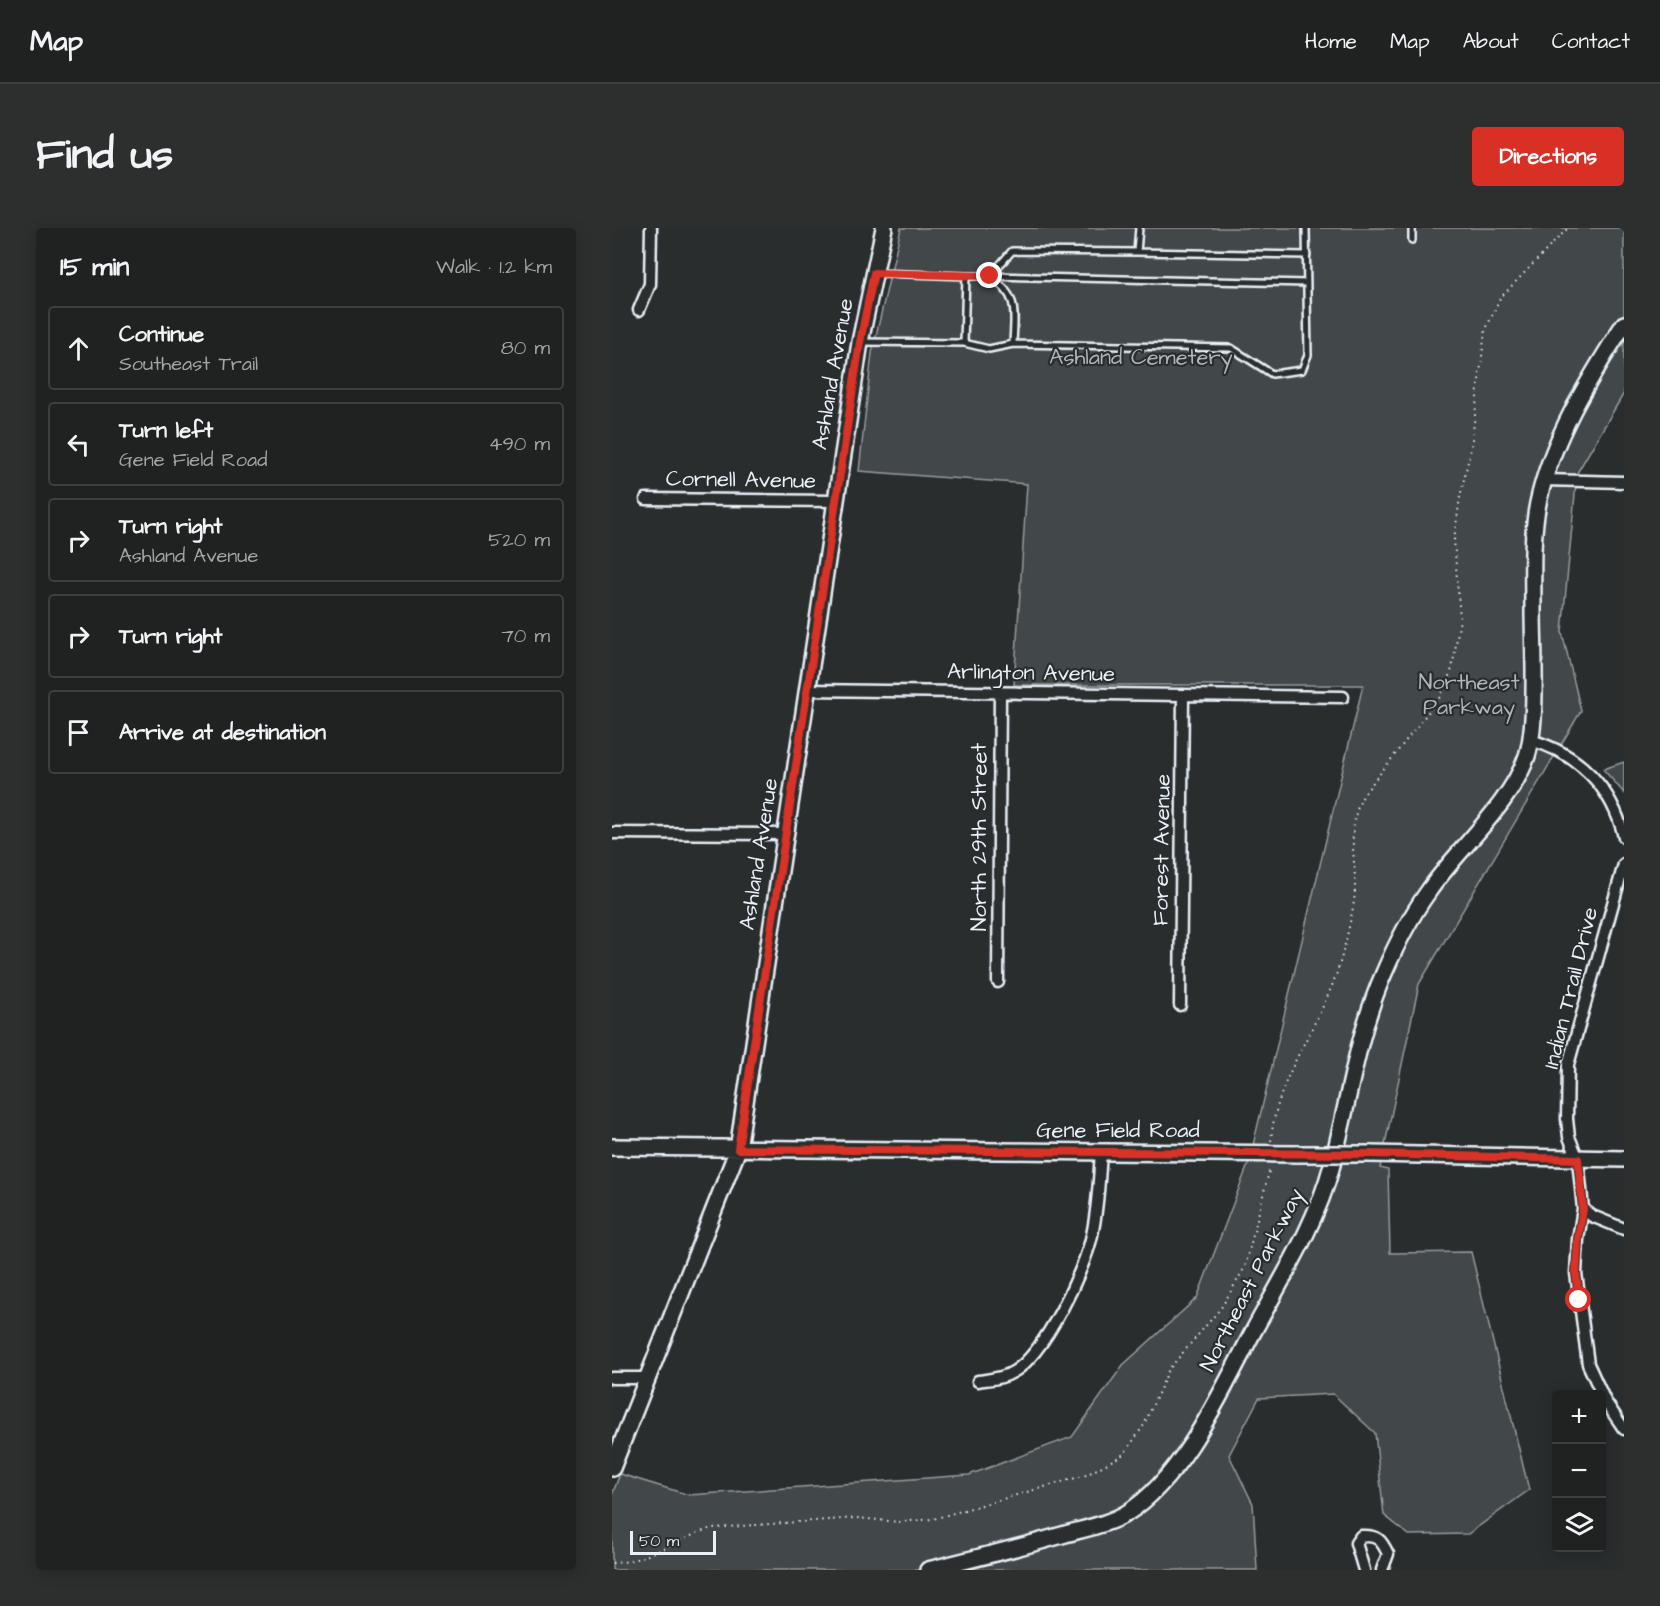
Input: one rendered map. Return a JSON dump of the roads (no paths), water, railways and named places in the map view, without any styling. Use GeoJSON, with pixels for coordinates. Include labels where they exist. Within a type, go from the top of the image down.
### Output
{"type":"FeatureCollection","features":[{"type":"Feature","properties":{"kind":"street"},"geometry":{"type":"LineString","coordinates":[[639,310],[650,284],[651,228]]}},
{"type":"Feature","properties":{"kind":"street","name":"Ashland Avenue"},"geometry":{"type":"LineString","coordinates":[[612,1468],[738,1149],[860,342],[884,228]]}},
{"type":"Feature","properties":{"kind":"street","name":"Northeast Parkway"},"geometry":{"type":"LineString","coordinates":[[928,1570],[1007,1551],[1123,1515],[1149,1497],[1167,1477],[1223,1387],[1299,1248],[1317,1208],[1331,1167],[1354,1067],[1383,974],[1407,925],[1429,890],[1505,795],[1524,762],[1530,740],[1535,522],[1544,480],[1569,416],[1624,324]]}},
{"type":"Feature","properties":{"kind":"street"},"geometry":{"type":"LineString","coordinates":[[1544,480],[1624,482]]}},
{"type":"Feature","properties":{"kind":"street","name":"Cornell Avenue"},"geometry":{"type":"LineString","coordinates":[[646,499],[836,501]]}},
{"type":"Feature","properties":{"kind":"street","name":"Arlington Avenue"},"geometry":{"type":"LineString","coordinates":[[807,690],[1343,697]]}},
{"type":"Feature","properties":{"kind":"street","name":"North 29th Street"},"geometry":{"type":"LineString","coordinates":[[998,982],[1000,692]]}},
{"type":"Feature","properties":{"kind":"street","name":"Forest Avenue"},"geometry":{"type":"LineString","coordinates":[[1180,1005],[1183,694]]}},
{"type":"Feature","properties":{"kind":"street"},"geometry":{"type":"LineString","coordinates":[[1530,740],[1551,746],[1574,759],[1593,776],[1613,805],[1624,837]]}},
{"type":"Feature","properties":{"kind":"street"},"geometry":{"type":"LineString","coordinates":[[612,833],[785,834]]}},
{"type":"Feature","properties":{"kind":"street","name":"Indian Trail Drive"},"geometry":{"type":"LineString","coordinates":[[1624,864],[1568,1065],[1567,1119],[1569,1137],[1578,1159],[1583,1209],[1576,1273],[1588,1364],[1605,1401],[1624,1429]]}},
{"type":"Feature","properties":{"kind":"street","name":"Gene Field Road"},"geometry":{"type":"LineString","coordinates":[[612,1147],[1370,1154],[1624,1159]]}},
{"type":"Feature","properties":{"kind":"street"},"geometry":{"type":"LineString","coordinates":[[978,1381],[999,1378],[1014,1372],[1041,1343],[1066,1302],[1092,1236],[1101,1152]]}},
{"type":"Feature","properties":{"kind":"street"},"geometry":{"type":"LineString","coordinates":[[1583,1209],[1592,1216],[1624,1228]]}},
{"type":"Feature","properties":{"kind":"street"},"geometry":{"type":"LineString","coordinates":[[612,1378],[648,1378]]}},
{"type":"Feature","properties":{"kind":"street"},"geometry":{"type":"LineString","coordinates":[[1364,1570],[1356,1543],[1361,1536],[1374,1535],[1382,1541],[1388,1554],[1382,1570]]}},
{"type":"Feature","properties":{"kind":"lane"},"geometry":{"type":"LineString","coordinates":[[1137,252],[1139,228]]}},
{"type":"Feature","properties":{"kind":"lane"},"geometry":{"type":"LineString","coordinates":[[860,342],[964,343],[989,348],[1013,344],[1231,348],[1272,374],[1302,370],[1308,355],[1306,228]]}},
{"type":"Feature","properties":{"kind":"lane"},"geometry":{"type":"LineString","coordinates":[[1412,228],[1412,240]]}},
{"type":"Feature","properties":{"kind":"lane"},"geometry":{"type":"LineString","coordinates":[[990,276],[1012,251],[1307,255]]}},
{"type":"Feature","properties":{"kind":"lane"},"geometry":{"type":"LineString","coordinates":[[874,273],[1307,283]]}},
{"type":"Feature","properties":{"kind":"lane"},"geometry":{"type":"LineString","coordinates":[[964,343],[966,276]]}},
{"type":"Feature","properties":{"kind":"lane"},"geometry":{"type":"LineString","coordinates":[[990,276],[1010,293],[1014,300],[1013,344]]}},
{"type":"Feature","properties":{"kind":"park label","name":"Ashland Cemetery"},"geometry":{"type":"Point","coordinates":[1141,357]}}]}
